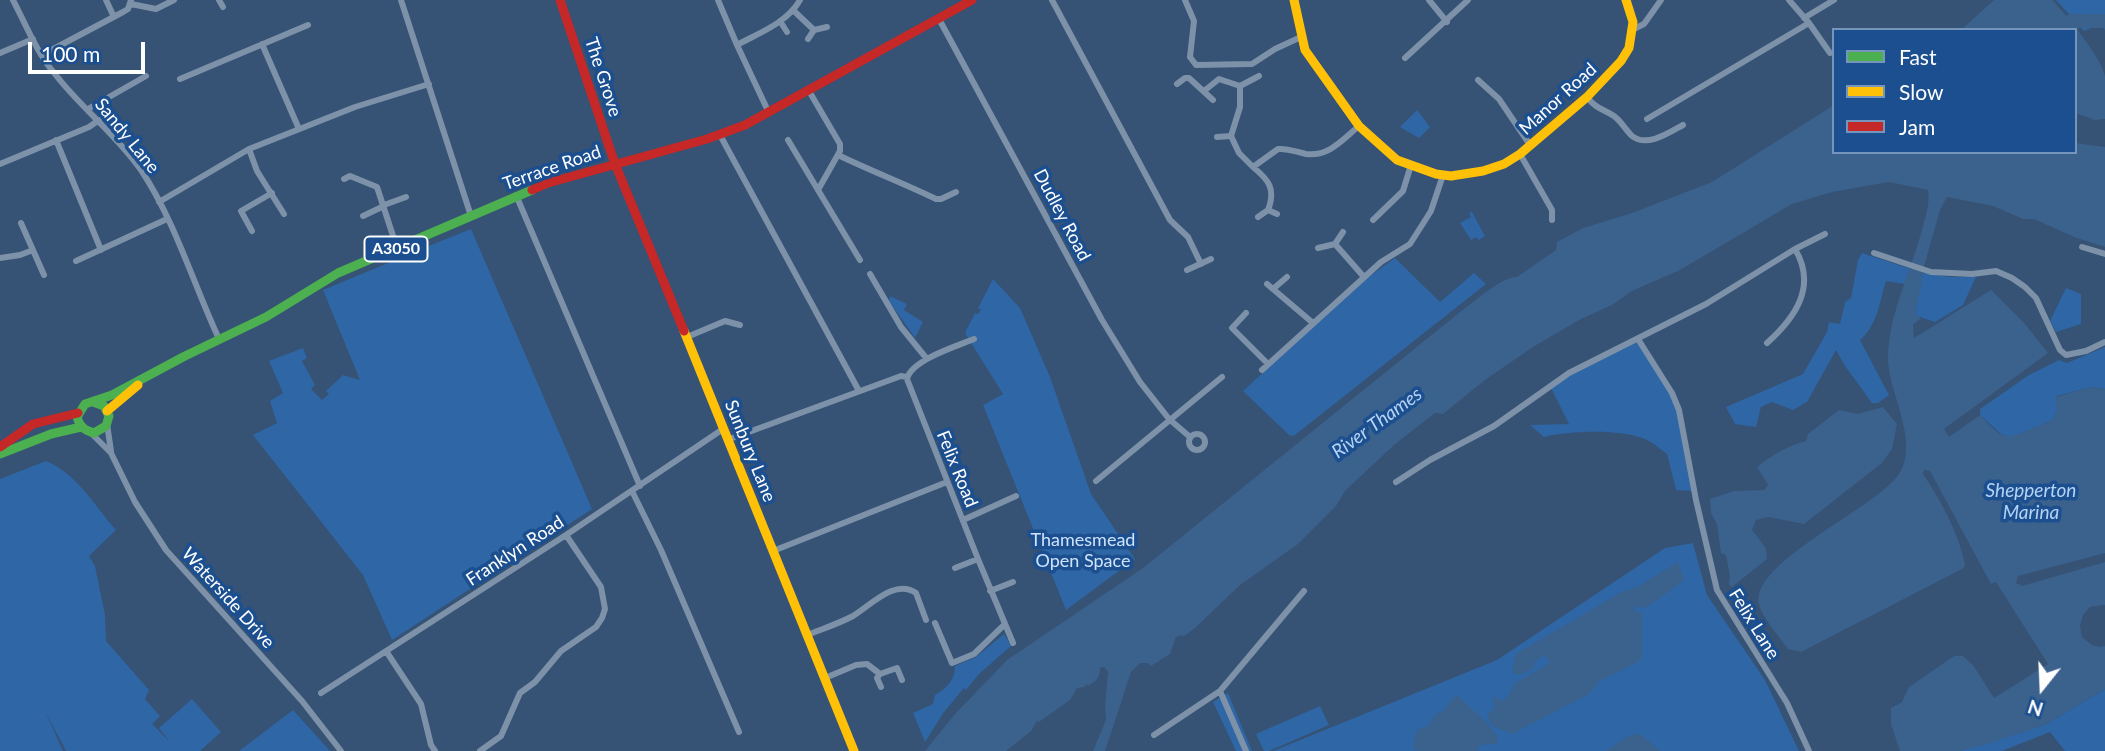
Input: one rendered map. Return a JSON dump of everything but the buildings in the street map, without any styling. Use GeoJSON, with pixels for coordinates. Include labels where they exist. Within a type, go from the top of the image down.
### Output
{"type":"FeatureCollection","features":[{"type":"Feature","properties":{"kind":"street","name":"Sandy Lane"},"geometry":{"type":"LineString","coordinates":[[13,0],[55,75],[99,120],[140,169],[167,219],[219,339]]}},
{"type":"Feature","properties":{"kind":"street"},"geometry":{"type":"LineString","coordinates":[[106,0],[114,17]]}},
{"type":"Feature","properties":{"kind":"street"},"geometry":{"type":"LineString","coordinates":[[42,55],[128,9],[131,2],[156,9],[174,0]]}},
{"type":"Feature","properties":{"kind":"street"},"geometry":{"type":"LineString","coordinates":[[219,0],[223,7]]}},
{"type":"Feature","properties":{"kind":"street"},"geometry":{"type":"LineString","coordinates":[[401,0],[471,216]]}},
{"type":"Feature","properties":{"kind":"street","name":"The Grove"},"geometry":{"type":"LineString","coordinates":[[560,0],[615,164]]}},
{"type":"Feature","properties":{"kind":"street"},"geometry":{"type":"LineString","coordinates":[[718,0],[769,113]]}},
{"type":"Feature","properties":{"kind":"street"},"geometry":{"type":"LineString","coordinates":[[737,45],[780,21],[794,10],[800,0]]}},
{"type":"Feature","properties":{"kind":"street","name":"Terrace Road"},"geometry":{"type":"LineString","coordinates":[[93,402],[266,317],[338,273],[516,195],[548,183],[720,135],[769,113],[972,0]]}},
{"type":"Feature","properties":{"kind":"street"},"geometry":{"type":"LineString","coordinates":[[1052,0],[1170,220],[1188,237],[1201,264]]}},
{"type":"Feature","properties":{"kind":"street"},"geometry":{"type":"LineString","coordinates":[[1185,0],[1194,21],[1190,57],[1196,65],[1252,64],[1301,37]]}},
{"type":"Feature","properties":{"kind":"street","name":"Manor Road"},"geometry":{"type":"LineString","coordinates":[[1294,0],[1301,37],[1313,63],[1359,126],[1391,157],[1443,176],[1494,168],[1520,154],[1587,97],[1626,53],[1632,30],[1644,24],[1661,0]]}},
{"type":"Feature","properties":{"kind":"street"},"geometry":{"type":"LineString","coordinates":[[1429,0],[1447,22]]}},
{"type":"Feature","properties":{"kind":"street"},"geometry":{"type":"LineString","coordinates":[[1405,58],[1468,0]]}},
{"type":"Feature","properties":{"kind":"street"},"geometry":{"type":"LineString","coordinates":[[1626,0],[1633,22],[1632,30]]}},
{"type":"Feature","properties":{"kind":"street"},"geometry":{"type":"LineString","coordinates":[[1790,0],[1829,53]]}},
{"type":"Feature","properties":{"kind":"street"},"geometry":{"type":"LineString","coordinates":[[1647,119],[1807,20],[1834,0]]}},
{"type":"Feature","properties":{"kind":"street"},"geometry":{"type":"LineString","coordinates":[[794,10],[814,30]]}},
{"type":"Feature","properties":{"kind":"street","name":"Dudley Road"},"geometry":{"type":"LineString","coordinates":[[939,19],[1102,320],[1140,382],[1169,419],[1190,437]]}},
{"type":"Feature","properties":{"kind":"street"},"geometry":{"type":"LineString","coordinates":[[780,21],[787,32]]}},
{"type":"Feature","properties":{"kind":"street"},"geometry":{"type":"LineString","coordinates":[[180,79],[308,25]]}},
{"type":"Feature","properties":{"kind":"street"},"geometry":{"type":"LineString","coordinates":[[808,39],[814,30],[827,27]]}},
{"type":"Feature","properties":{"kind":"street"},"geometry":{"type":"LineString","coordinates":[[0,53],[33,39]]}},
{"type":"Feature","properties":{"kind":"street"},"geometry":{"type":"LineString","coordinates":[[262,44],[299,129]]}},
{"type":"Feature","properties":{"kind":"street"},"geometry":{"type":"LineString","coordinates":[[88,109],[146,76]]}},
{"type":"Feature","properties":{"kind":"street"},"geometry":{"type":"LineString","coordinates":[[1203,91],[1219,79],[1240,86],[1259,76]]}},
{"type":"Feature","properties":{"kind":"street"},"geometry":{"type":"LineString","coordinates":[[1177,84],[1189,78],[1213,100]]}},
{"type":"Feature","properties":{"kind":"street"},"geometry":{"type":"LineString","coordinates":[[1478,80],[1499,99],[1530,145]]}},
{"type":"Feature","properties":{"kind":"street"},"geometry":{"type":"LineString","coordinates":[[159,202],[249,149],[355,107],[429,84]]}},
{"type":"Feature","properties":{"kind":"street"},"geometry":{"type":"LineString","coordinates":[[1240,86],[1240,107],[1231,136],[1239,153],[1265,177],[1273,190],[1268,210],[1258,217]]}},
{"type":"Feature","properties":{"kind":"street"},"geometry":{"type":"LineString","coordinates":[[809,90],[839,140],[841,148],[818,190]]}},
{"type":"Feature","properties":{"kind":"street"},"geometry":{"type":"LineString","coordinates":[[1587,97],[1598,108],[1615,116],[1636,138],[1661,137],[1683,125]]}},
{"type":"Feature","properties":{"kind":"street"},"geometry":{"type":"LineString","coordinates":[[0,164],[99,120]]}},
{"type":"Feature","properties":{"kind":"street"},"geometry":{"type":"LineString","coordinates":[[1253,167],[1278,149],[1310,154],[1324,152],[1336,146],[1359,126]]}},
{"type":"Feature","properties":{"kind":"street"},"geometry":{"type":"LineString","coordinates":[[720,135],[859,391]]}},
{"type":"Feature","properties":{"kind":"street"},"geometry":{"type":"LineString","coordinates":[[1217,137],[1231,136]]}},
{"type":"Feature","properties":{"kind":"street"},"geometry":{"type":"LineString","coordinates":[[56,140],[102,250]]}},
{"type":"Feature","properties":{"kind":"street"},"geometry":{"type":"LineString","coordinates":[[788,140],[860,260]]}},
{"type":"Feature","properties":{"kind":"street"},"geometry":{"type":"LineString","coordinates":[[249,149],[257,171],[284,214]]}},
{"type":"Feature","properties":{"kind":"street","name":"Manor Road"},"geometry":{"type":"LineString","coordinates":[[1520,154],[1552,210],[1552,220]]}},
{"type":"Feature","properties":{"kind":"street"},"geometry":{"type":"LineString","coordinates":[[838,155],[880,176],[898,179],[936,199],[956,192]]}},
{"type":"Feature","properties":{"kind":"street","name":"Sunbury Lane"},"geometry":{"type":"LineString","coordinates":[[615,164],[854,751]]}},
{"type":"Feature","properties":{"kind":"street"},"geometry":{"type":"LineString","coordinates":[[1373,220],[1403,191],[1411,165]]}},
{"type":"Feature","properties":{"kind":"street"},"geometry":{"type":"LineString","coordinates":[[344,179],[351,176],[377,187],[398,248]]}},
{"type":"Feature","properties":{"kind":"street"},"geometry":{"type":"LineString","coordinates":[[1262,370],[1381,262],[1410,244],[1436,199],[1443,176]]}},
{"type":"Feature","properties":{"kind":"street"},"geometry":{"type":"LineString","coordinates":[[253,231],[241,211],[272,193]]}},
{"type":"Feature","properties":{"kind":"street"},"geometry":{"type":"LineString","coordinates":[[516,195],[640,485]]}},
{"type":"Feature","properties":{"kind":"street"},"geometry":{"type":"LineString","coordinates":[[363,216],[406,197]]}},
{"type":"Feature","properties":{"kind":"street"},"geometry":{"type":"LineString","coordinates":[[1268,210],[1277,214]]}},
{"type":"Feature","properties":{"kind":"street"},"geometry":{"type":"LineString","coordinates":[[76,261],[167,219]]}},
{"type":"Feature","properties":{"kind":"street"},"geometry":{"type":"LineString","coordinates":[[21,223],[44,275]]}},
{"type":"Feature","properties":{"kind":"street"},"geometry":{"type":"LineString","coordinates":[[1318,248],[1335,244],[1343,232]]}},
{"type":"Feature","properties":{"kind":"street"},"geometry":{"type":"LineString","coordinates":[[1396,482],[1430,460],[1494,426],[1569,373],[1706,304],[1795,249],[1825,234]]}},
{"type":"Feature","properties":{"kind":"street"},"geometry":{"type":"LineString","coordinates":[[1335,244],[1364,277]]}},
{"type":"Feature","properties":{"kind":"street"},"geometry":{"type":"LineString","coordinates":[[2082,247],[2105,254]]}},
{"type":"Feature","properties":{"kind":"street"},"geometry":{"type":"LineString","coordinates":[[1768,343],[1787,324],[1800,301],[1804,275],[1802,261],[1795,249]]}},
{"type":"Feature","properties":{"kind":"street"},"geometry":{"type":"LineString","coordinates":[[0,258],[20,256],[33,250]]}},
{"type":"Feature","properties":{"kind":"street"},"geometry":{"type":"LineString","coordinates":[[1874,253],[1931,272],[1972,274],[1996,271],[2012,278],[2036,298],[2060,350],[2066,355],[2086,351],[2105,342]]}},
{"type":"Feature","properties":{"kind":"street"},"geometry":{"type":"LineString","coordinates":[[1187,270],[1211,259]]}},
{"type":"Feature","properties":{"kind":"street"},"geometry":{"type":"LineString","coordinates":[[870,274],[901,327],[927,359]]}},
{"type":"Feature","properties":{"kind":"street"},"geometry":{"type":"LineString","coordinates":[[1287,277],[1270,286],[1313,323]]}},
{"type":"Feature","properties":{"kind":"street"},"geometry":{"type":"LineString","coordinates":[[1246,313],[1232,328],[1268,364]]}},
{"type":"Feature","properties":{"kind":"street"},"geometry":{"type":"LineString","coordinates":[[687,337],[725,321],[740,326]]}},
{"type":"Feature","properties":{"kind":"street"},"geometry":{"type":"LineString","coordinates":[[727,440],[901,376],[907,377],[913,368],[927,359],[974,339]]}},
{"type":"Feature","properties":{"kind":"street","name":"Felix Lane"},"geometry":{"type":"LineString","coordinates":[[1638,339],[1672,393],[1682,421],[1696,500],[1717,590],[1787,703],[1808,751]]}},
{"type":"Feature","properties":{"kind":"street","name":"Terrace Road"},"geometry":{"type":"LineString","coordinates":[[107,411],[146,377]]}},
{"type":"Feature","properties":{"kind":"street","name":"Felix Road"},"geometry":{"type":"LineString","coordinates":[[907,377],[990,591],[1013,643]]}},
{"type":"Feature","properties":{"kind":"street"},"geometry":{"type":"LineString","coordinates":[[1096,481],[1223,377]]}},
{"type":"Feature","properties":{"kind":"street"},"geometry":{"type":"LineString","coordinates":[[93,402],[104,406],[107,423],[102,430],[91,433],[81,427],[78,413],[85,404],[93,402]]}},
{"type":"Feature","properties":{"kind":"street"},"geometry":{"type":"LineString","coordinates":[[0,447],[33,424],[78,413]]}},
{"type":"Feature","properties":{"kind":"street","name":"Waterside Drive"},"geometry":{"type":"LineString","coordinates":[[107,423],[111,453],[135,502],[166,550],[302,701],[341,751]]}},
{"type":"Feature","properties":{"kind":"street"},"geometry":{"type":"LineString","coordinates":[[0,454],[81,427]]}},
{"type":"Feature","properties":{"kind":"street","name":"Franklyn Road"},"geometry":{"type":"LineString","coordinates":[[321,693],[566,535],[723,429]]}},
{"type":"Feature","properties":{"kind":"street","name":"Waterside Drive"},"geometry":{"type":"LineString","coordinates":[[91,433],[111,453]]}},
{"type":"Feature","properties":{"kind":"street"},"geometry":{"type":"LineString","coordinates":[[773,551],[947,482]]}},
{"type":"Feature","properties":{"kind":"street"},"geometry":{"type":"LineString","coordinates":[[632,491],[739,732]]}},
{"type":"Feature","properties":{"kind":"street"},"geometry":{"type":"LineString","coordinates":[[962,520],[1016,496]]}},
{"type":"Feature","properties":{"kind":"street"},"geometry":{"type":"LineString","coordinates":[[480,751],[501,736],[520,694],[535,682],[561,651],[589,633],[602,618],[604,597],[601,587],[566,535]]}},
{"type":"Feature","properties":{"kind":"street"},"geometry":{"type":"LineString","coordinates":[[955,568],[978,559]]}},
{"type":"Feature","properties":{"kind":"street"},"geometry":{"type":"LineString","coordinates":[[990,591],[1013,582]]}},
{"type":"Feature","properties":{"kind":"street"},"geometry":{"type":"LineString","coordinates":[[807,635],[851,617],[890,592],[905,588],[916,593],[926,620]]}},
{"type":"Feature","properties":{"kind":"street"},"geometry":{"type":"LineString","coordinates":[[1154,735],[1220,691],[1304,591]]}},
{"type":"Feature","properties":{"kind":"street"},"geometry":{"type":"LineString","coordinates":[[935,623],[951,663],[974,654],[1004,625]]}},
{"type":"Feature","properties":{"kind":"street"},"geometry":{"type":"LineString","coordinates":[[386,651],[421,704],[431,745],[435,751]]}},
{"type":"Feature","properties":{"kind":"street"},"geometry":{"type":"LineString","coordinates":[[825,678],[863,664],[871,665],[880,674]]}},
{"type":"Feature","properties":{"kind":"street"},"geometry":{"type":"LineString","coordinates":[[881,687],[877,678],[880,674],[897,668],[902,680]]}},
{"type":"Feature","properties":{"kind":"street"},"geometry":{"type":"LineString","coordinates":[[1220,691],[1246,751]]}},
{"type":"Feature","properties":{"kind":"green space"},"geometry":{"type":"Polygon","coordinates":[[[2056,0],[2105,0],[2105,30],[2101,24],[2084,31],[2056,0]]]}},
{"type":"Feature","properties":{"kind":"green space"},"geometry":{"type":"Polygon","coordinates":[[[1417,110],[1430,127],[1419,138],[1400,127],[1417,110]]]}},
{"type":"Feature","properties":{"kind":"green space"},"geometry":{"type":"Polygon","coordinates":[[[1472,212],[1485,236],[1479,240],[1476,237],[1471,240],[1460,223],[1471,217],[1469,213],[1472,212]]]}},
{"type":"Feature","properties":{"kind":"green space"},"geometry":{"type":"Polygon","coordinates":[[[471,229],[592,509],[392,640],[363,575],[253,435],[277,423],[270,401],[283,393],[269,361],[303,348],[307,358],[302,361],[315,385],[311,389],[322,400],[329,394],[326,391],[343,375],[360,380],[323,290],[393,261],[398,263],[401,257],[471,229]]]}},
{"type":"Feature","properties":{"kind":"green space"},"geometry":{"type":"Polygon","coordinates":[[[1862,253],[1911,269],[1905,284],[1886,281],[1874,320],[1860,340],[1889,395],[1878,403],[1872,403],[1836,350],[1807,402],[1793,410],[1772,402],[1761,407],[1756,427],[1735,424],[1726,407],[1803,374],[1827,332],[1829,322],[1840,324],[1845,302],[1851,298],[1858,260],[1862,253]]]}},
{"type":"Feature","properties":{"kind":"green space"},"geometry":{"type":"Polygon","coordinates":[[[1395,258],[1440,302],[1474,273],[1486,284],[1295,435],[1290,436],[1243,391],[1363,281],[1395,258]]]}},
{"type":"Feature","properties":{"kind":"green space"},"geometry":{"type":"Polygon","coordinates":[[[1922,273],[1976,277],[1963,305],[1935,322],[1915,313],[1922,273]]]}},
{"type":"Feature","properties":{"kind":"green space","name":"Thamesmead Open Space"},"geometry":{"type":"Polygon","coordinates":[[[993,279],[1020,308],[1050,377],[1091,494],[1135,559],[1066,610],[983,405],[1003,394],[965,333],[975,313],[978,314],[981,310],[978,308],[993,279]]]}},
{"type":"Feature","properties":{"kind":"green space"},"geometry":{"type":"Polygon","coordinates":[[[2066,288],[2081,294],[2081,324],[2056,332],[2050,321],[2066,288]]]}},
{"type":"Feature","properties":{"kind":"green space"},"geometry":{"type":"Polygon","coordinates":[[[890,296],[907,304],[904,310],[923,322],[915,338],[889,301],[890,296]]]}},
{"type":"Feature","properties":{"kind":"green space"},"geometry":{"type":"Polygon","coordinates":[[[1638,339],[1679,410],[1694,491],[1676,490],[1667,454],[1649,441],[1611,432],[1568,433],[1544,437],[1530,425],[1569,424],[1550,386],[1638,339]]]}},
{"type":"Feature","properties":{"kind":"green space"},"geometry":{"type":"Polygon","coordinates":[[[2105,347],[2105,389],[2091,387],[2057,396],[2057,411],[2053,420],[2011,438],[2001,434],[1980,415],[1980,409],[2029,375],[2059,360],[2067,363],[2105,347]]]}},
{"type":"Feature","properties":{"kind":"green space"},"geometry":{"type":"Polygon","coordinates":[[[46,461],[67,473],[116,530],[89,556],[95,566],[105,615],[106,641],[149,690],[145,699],[160,716],[152,724],[170,742],[159,728],[192,699],[221,732],[200,751],[66,751],[45,711],[63,751],[0,751],[0,479],[46,461]]]}},
{"type":"Feature","properties":{"kind":"green space"},"geometry":{"type":"Polygon","coordinates":[[[1693,543],[1707,595],[1765,680],[1799,751],[1273,751],[1497,660],[1665,548],[1693,543]]]}},
{"type":"Feature","properties":{"kind":"green space"},"geometry":{"type":"Polygon","coordinates":[[[1004,634],[1011,646],[979,674],[966,690],[964,688],[944,712],[925,742],[913,713],[933,704],[935,695],[952,679],[955,666],[976,657],[1004,634]]]}},
{"type":"Feature","properties":{"kind":"green space"},"geometry":{"type":"Polygon","coordinates":[[[2105,689],[2105,751],[2065,751],[2050,732],[2002,751],[1959,751],[2044,725],[2105,689]]]}},
{"type":"Feature","properties":{"kind":"green space"},"geometry":{"type":"Polygon","coordinates":[[[1228,693],[1252,751],[1236,751],[1213,702],[1228,693]]]}},
{"type":"Feature","properties":{"kind":"green space"},"geometry":{"type":"Polygon","coordinates":[[[1320,706],[1329,725],[1264,751],[1256,734],[1320,706]]]}},
{"type":"Feature","properties":{"kind":"green space"},"geometry":{"type":"Polygon","coordinates":[[[293,710],[330,751],[239,751],[293,710]]]}},
{"type":"Feature","properties":{"kind":"water"},"geometry":{"type":"Polygon","coordinates":[[[1994,0],[2052,0],[2075,28],[1963,28],[1994,0]]]}},
{"type":"Feature","properties":{"kind":"water"},"geometry":{"type":"Polygon","coordinates":[[[2077,30],[2097,58],[2105,76],[2105,119],[2095,120],[2077,114],[2077,30]]]}},
{"type":"Feature","properties":{"kind":"water"},"geometry":{"type":"Polygon","coordinates":[[[1832,106],[1832,154],[2077,154],[2077,143],[2105,147],[2105,247],[1993,206],[1947,197],[1940,210],[1921,277],[1915,313],[1921,319],[1913,324],[1914,338],[1991,290],[2025,324],[2048,353],[1944,429],[1949,437],[1980,415],[1999,433],[2016,435],[2053,420],[2057,411],[2056,397],[2091,387],[2105,389],[2105,553],[2018,576],[2016,583],[2022,586],[2105,562],[2105,611],[2094,611],[2087,618],[2091,639],[2105,642],[2105,689],[2044,725],[1984,745],[1959,751],[1900,751],[1891,724],[1891,708],[1902,702],[1909,687],[1954,656],[1963,656],[1973,665],[1994,698],[2048,664],[1996,582],[1991,584],[1930,471],[1924,470],[1923,474],[1954,529],[1964,568],[1801,652],[1788,649],[1760,609],[1761,588],[1774,571],[1817,536],[1886,488],[1899,474],[1905,462],[1905,433],[1890,373],[1889,343],[1896,309],[1923,226],[1928,190],[1889,182],[1832,192],[1792,204],[1680,270],[1632,291],[1612,305],[1581,319],[1533,347],[1485,380],[1443,414],[1435,413],[1394,445],[1345,491],[1336,506],[1298,544],[1240,585],[1195,628],[1183,637],[1176,637],[1170,654],[1151,666],[1148,663],[1140,663],[1131,672],[1105,751],[1093,751],[1106,720],[1108,672],[1104,667],[1100,668],[1095,681],[1088,686],[1086,684],[1085,687],[1077,688],[1070,700],[1037,721],[1031,731],[1006,751],[925,751],[955,714],[1007,660],[1143,568],[1488,291],[1517,277],[1556,250],[1557,242],[1583,228],[1632,213],[1712,182],[1832,106]]]}},
{"type":"Feature","properties":{"kind":"water"},"geometry":{"type":"Polygon","coordinates":[[[1883,407],[1897,424],[1892,449],[1882,463],[1804,524],[1768,517],[1756,520],[1752,530],[1766,548],[1767,559],[1732,587],[1729,585],[1726,555],[1721,553],[1710,499],[1734,491],[1764,490],[1768,485],[1757,467],[1780,451],[1806,441],[1808,434],[1839,410],[1858,414],[1883,407]]]}},
{"type":"Feature","properties":{"kind":"water"},"geometry":{"type":"Polygon","coordinates":[[[1678,562],[1684,580],[1646,608],[1635,606],[1633,610],[1642,613],[1642,657],[1636,663],[1599,681],[1589,694],[1512,734],[1491,725],[1487,715],[1495,708],[1492,696],[1502,701],[1509,695],[1515,683],[1550,663],[1544,655],[1535,661],[1533,669],[1519,675],[1512,672],[1516,654],[1678,562]]]}},
{"type":"Feature","properties":{"kind":"water"},"geometry":{"type":"Polygon","coordinates":[[[1458,696],[1494,731],[1498,737],[1496,744],[1479,745],[1478,751],[1416,751],[1413,746],[1417,730],[1428,726],[1437,713],[1443,712],[1453,698],[1458,696]]]}},
{"type":"Feature","properties":{"kind":"water"},"geometry":{"type":"Polygon","coordinates":[[[1640,734],[1660,751],[1606,751],[1629,736],[1640,734]]]}},
{"type":"Feature","properties":{"kind":"pier"},"geometry":{"type":"Polygon","coordinates":[[[2105,605],[2105,617],[2100,619],[2094,615],[2089,627],[2093,636],[2105,639],[2105,646],[2100,647],[2092,645],[2082,637],[2080,626],[2083,615],[2090,607],[2105,605]]]}},
{"type":"Feature","properties":{"kind":"waterway"},"geometry":{"type":"LineString","coordinates":[[2071,21],[2105,21]]}},
{"type":"Feature","properties":{"kind":"traffic: fast"},"geometry":{"type":"LineString","coordinates":[[93,402],[104,406],[109,416],[106,426],[94,433],[83,428],[77,417],[85,404],[112,395],[266,317],[338,273],[532,190]]}},
{"type":"Feature","properties":{"kind":"traffic: fast"},"geometry":{"type":"LineString","coordinates":[[0,454],[51,434],[81,427]]}},
{"type":"Feature","properties":{"kind":"traffic: slow"},"geometry":{"type":"LineString","coordinates":[[1294,0],[1305,50],[1359,126],[1397,160],[1436,174],[1451,176],[1483,171],[1504,164],[1520,154],[1587,97],[1621,61],[1629,48],[1633,22],[1626,0]]}},
{"type":"Feature","properties":{"kind":"traffic: slow"},"geometry":{"type":"LineString","coordinates":[[684,331],[854,751]]}},
{"type":"Feature","properties":{"kind":"traffic: slow"},"geometry":{"type":"LineString","coordinates":[[107,411],[138,385]]}},
{"type":"Feature","properties":{"kind":"traffic: jam"},"geometry":{"type":"LineString","coordinates":[[560,0],[615,164],[684,331]]}},
{"type":"Feature","properties":{"kind":"traffic: jam"},"geometry":{"type":"LineString","coordinates":[[532,190],[548,183],[707,139],[745,125],[972,0]]}},
{"type":"Feature","properties":{"kind":"traffic: jam"},"geometry":{"type":"LineString","coordinates":[[0,447],[33,424],[78,413]]}},
{"type":"Feature","properties":{"kind":"water label","name":"River Thames"},"geometry":{"type":"Point","coordinates":[1377,423]}},
{"type":"Feature","properties":{"kind":"water label","name":"Shepperton Marina"},"geometry":{"type":"Point","coordinates":[2031,502]}}]}
